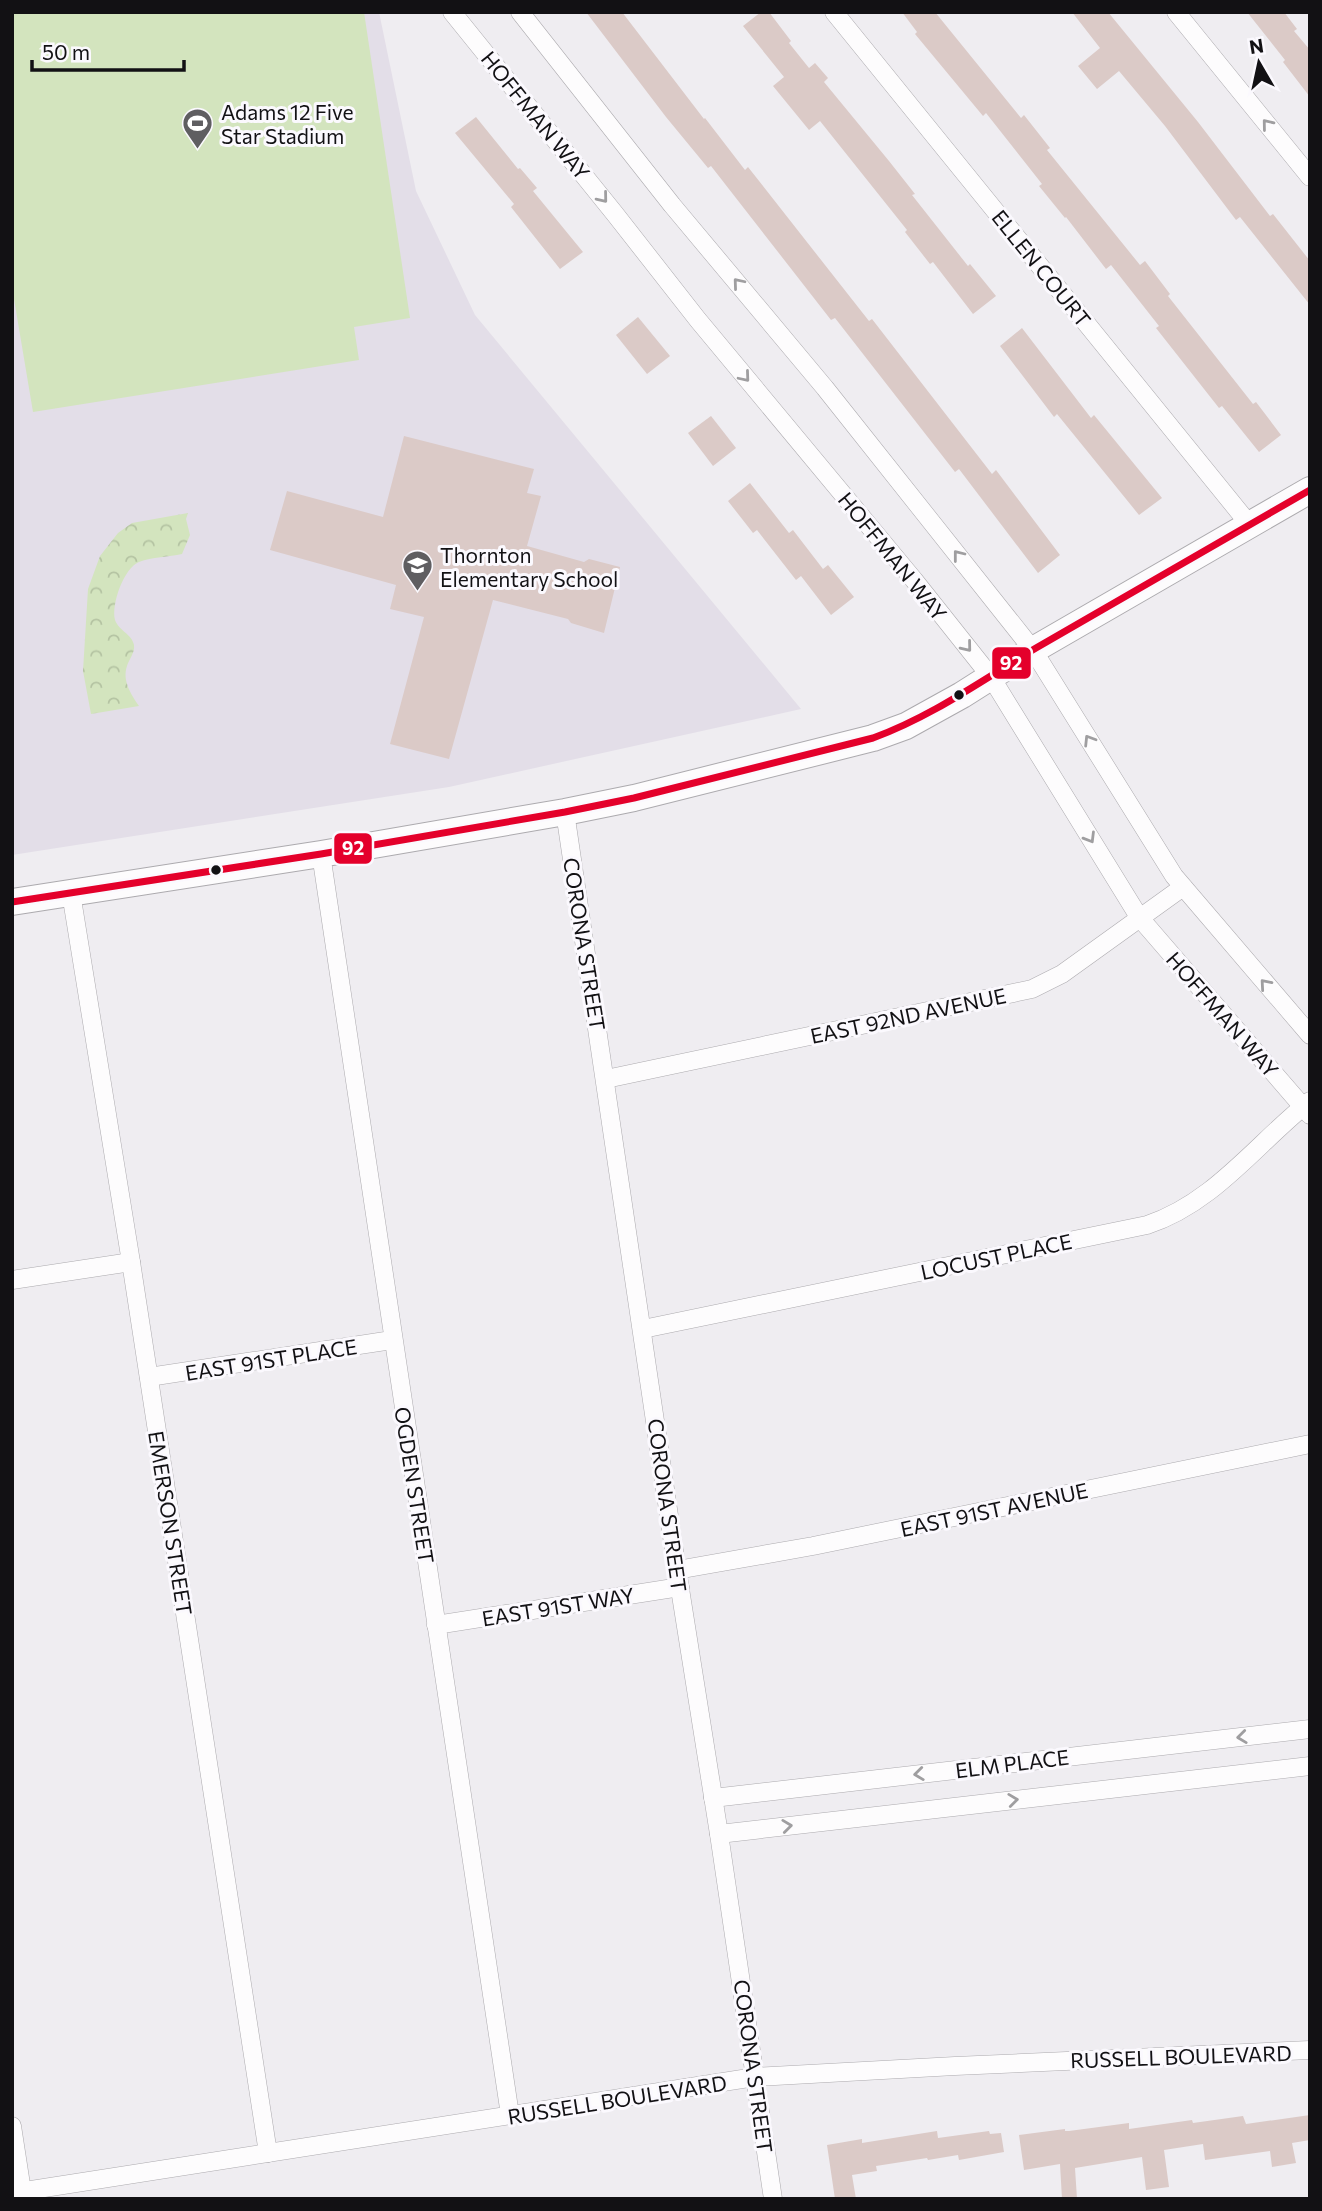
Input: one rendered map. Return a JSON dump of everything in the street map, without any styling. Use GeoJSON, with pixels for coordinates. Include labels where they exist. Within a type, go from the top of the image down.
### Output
{"type":"FeatureCollection","features":[{"type":"Feature","properties":{"kind":"street","name":"HOFFMAN WAY"},"geometry":{"type":"LineString","coordinates":[[452,12],[698,320],[991,677],[1139,917],[1307,1107]]}},
{"type":"Feature","properties":{"kind":"street"},"geometry":{"type":"LineString","coordinates":[[520,12],[672,205],[834,399],[1034,650],[1182,887],[1310,1035]]}},
{"type":"Feature","properties":{"kind":"street","name":"ELLEN COURT"},"geometry":{"type":"LineString","coordinates":[[834,12],[1249,524]]}},
{"type":"Feature","properties":{"kind":"street"},"geometry":{"type":"LineString","coordinates":[[1176,12],[1310,177]]}},
{"type":"Feature","properties":{"kind":"street"},"geometry":{"type":"LineString","coordinates":[[12,902],[321,854],[634,798],[873,738],[906,726],[1310,490]]}},
{"type":"Feature","properties":{"kind":"street","name":"CORONA STREET"},"geometry":{"type":"LineString","coordinates":[[565,811],[773,2199]]}},
{"type":"Feature","properties":{"kind":"street","name":"OGDEN STREET"},"geometry":{"type":"LineString","coordinates":[[321,854],[510,2115]]}},
{"type":"Feature","properties":{"kind":"street","name":"EAST 92ND AVENUE"},"geometry":{"type":"LineString","coordinates":[[606,1079],[1032,989],[1062,974],[1182,887]]}},
{"type":"Feature","properties":{"kind":"street","name":"EMERSON STREET"},"geometry":{"type":"LineString","coordinates":[[71,893],[149,1377],[268,2153]]}},
{"type":"Feature","properties":{"kind":"street","name":"LOCUST PLACE"},"geometry":{"type":"LineString","coordinates":[[643,1329],[1160,1221],[1184,1210],[1208,1193],[1307,1107]]}},
{"type":"Feature","properties":{"kind":"street"},"geometry":{"type":"LineString","coordinates":[[12,1280],[131,1262]]}},
{"type":"Feature","properties":{"kind":"street","name":"EAST 91ST PLACE"},"geometry":{"type":"LineString","coordinates":[[149,1377],[393,1340]]}},
{"type":"Feature","properties":{"kind":"street","name":"EAST 91ST AVENUE"},"geometry":{"type":"LineString","coordinates":[[679,1579],[813,1546],[1310,1444]]}},
{"type":"Feature","properties":{"kind":"street","name":"EAST 91ST WAY"},"geometry":{"type":"LineString","coordinates":[[436,1625],[679,1579]]}},
{"type":"Feature","properties":{"kind":"street","name":"ELM PLACE"},"geometry":{"type":"LineString","coordinates":[[713,1798],[1310,1729]]}},
{"type":"Feature","properties":{"kind":"street","name":"ELM PLACE"},"geometry":{"type":"LineString","coordinates":[[719,1834],[1310,1766]]}},
{"type":"Feature","properties":{"kind":"street","name":"RUSSELL BOULEVARD"},"geometry":{"type":"LineString","coordinates":[[17,2192],[755,2077],[1310,2050]]}},
{"type":"Feature","properties":{"kind":"street"},"geometry":{"type":"LineString","coordinates":[[12,2126],[17,2192]]}},
{"type":"Feature","properties":{"kind":"shaded area"},"geometry":{"type":"Polygon","coordinates":[[[12,12],[379,12],[416,191],[475,315],[801,709],[449,787],[12,855],[12,12]]]}},
{"type":"Feature","properties":{"kind":"green space","name":"Adams 12 Five Star Stadium"},"geometry":{"type":"Polygon","coordinates":[[[12,12],[364,12],[410,318],[354,327],[359,360],[33,412],[12,287],[12,12]]]}},
{"type":"Feature","properties":{"kind":"green space"},"geometry":{"type":"Polygon","coordinates":[[[188,513],[186,519],[190,535],[182,554],[139,562],[128,571],[117,596],[115,620],[134,645],[126,672],[126,682],[139,706],[91,714],[83,671],[88,589],[100,556],[118,533],[132,523],[188,513]]]}},
{"type":"Feature","properties":{"kind":"building"},"geometry":{"type":"Polygon","coordinates":[[[586,12],[622,12],[745,170],[748,167],[869,321],[872,319],[992,474],[996,470],[1060,555],[1038,573],[959,469],[955,472],[835,318],[831,320],[711,166],[708,168],[666,117],[586,12]]]}},
{"type":"Feature","properties":{"kind":"building"},"geometry":{"type":"Polygon","coordinates":[[[761,12],[769,12],[809,68],[815,63],[828,78],[824,82],[915,194],[912,195],[968,266],[970,264],[996,296],[973,314],[933,262],[930,264],[905,232],[907,230],[820,121],[809,130],[773,86],[784,77],[743,26],[761,12]]]}},
{"type":"Feature","properties":{"kind":"building"},"geometry":{"type":"Polygon","coordinates":[[[902,12],[935,12],[1021,118],[1024,115],[1050,148],[1047,150],[1140,265],[1145,261],[1170,294],[1168,296],[1253,404],[1256,402],[1281,435],[1259,452],[1222,406],[1219,408],[1111,265],[1106,269],[1039,186],[1042,184],[986,113],[983,116],[915,34],[917,32],[902,12]]]}},
{"type":"Feature","properties":{"kind":"building"},"geometry":{"type":"Polygon","coordinates":[[[1072,12],[1108,12],[1270,216],[1273,214],[1310,261],[1310,305],[1240,217],[1236,220],[1165,126],[1119,71],[1097,89],[1078,66],[1100,48],[1072,12]]]}},
{"type":"Feature","properties":{"kind":"building"},"geometry":{"type":"Polygon","coordinates":[[[1247,12],[1284,12],[1297,29],[1294,31],[1310,50],[1310,97],[1283,62],[1285,60],[1247,12]]]}},
{"type":"Feature","properties":{"kind":"building"},"geometry":{"type":"Polygon","coordinates":[[[476,117],[537,188],[533,191],[583,252],[560,269],[511,207],[514,204],[455,133],[476,117]]]}},
{"type":"Feature","properties":{"kind":"building"},"geometry":{"type":"Polygon","coordinates":[[[638,317],[670,356],[647,374],[616,335],[638,317]]]}},
{"type":"Feature","properties":{"kind":"building"},"geometry":{"type":"Polygon","coordinates":[[[1022,328],[1091,418],[1094,415],[1162,498],[1139,515],[1057,414],[1054,417],[1000,346],[1022,328]]]}},
{"type":"Feature","properties":{"kind":"building"},"geometry":{"type":"Polygon","coordinates":[[[711,416],[736,448],[713,466],[688,433],[711,416]]]}},
{"type":"Feature","properties":{"kind":"building","name":"Thornton Elementary School"},"geometry":{"type":"Polygon","coordinates":[[[404,436],[534,469],[527,493],[541,496],[527,546],[584,562],[589,559],[620,567],[604,633],[571,623],[568,619],[493,600],[449,759],[390,744],[424,617],[390,609],[396,585],[270,550],[287,491],[383,517],[404,436]]]}},
{"type":"Feature","properties":{"kind":"building"},"geometry":{"type":"Polygon","coordinates":[[[750,483],[789,533],[793,530],[823,569],[828,565],[854,597],[831,615],[801,576],[796,580],[757,530],[753,533],[728,501],[750,483]]]}},
{"type":"Feature","properties":{"kind":"building"},"geometry":{"type":"Polygon","coordinates":[[[1310,2115],[1310,2140],[1292,2143],[1296,2163],[1272,2167],[1270,2151],[1205,2160],[1203,2144],[1164,2150],[1169,2187],[1146,2190],[1142,2157],[1075,2168],[1077,2199],[1062,2199],[1060,2164],[1024,2170],[1019,2135],[1129,2123],[1129,2129],[1243,2116],[1246,2124],[1310,2115]]]}},
{"type":"Feature","properties":{"kind":"building"},"geometry":{"type":"Polygon","coordinates":[[[937,2131],[938,2138],[989,2131],[990,2134],[1001,2133],[1004,2152],[959,2160],[958,2155],[876,2166],[877,2171],[852,2175],[856,2199],[835,2199],[827,2145],[862,2139],[862,2143],[937,2131]]]}},
{"type":"Feature","properties":{"kind":"transit line","name":"92"},"geometry":{"type":"LineString","coordinates":[[12,902],[321,854],[565,812],[634,798],[873,738],[957,697],[1036,648],[1310,490]]}},
{"type":"Feature","properties":{"kind":"place","name":"Adams 12 Five Star Stadium"},"geometry":{"type":"Point","coordinates":[198,150]}},
{"type":"Feature","properties":{"kind":"place","name":"Thornton Elementary School"},"geometry":{"type":"Point","coordinates":[417,593]}}]}
